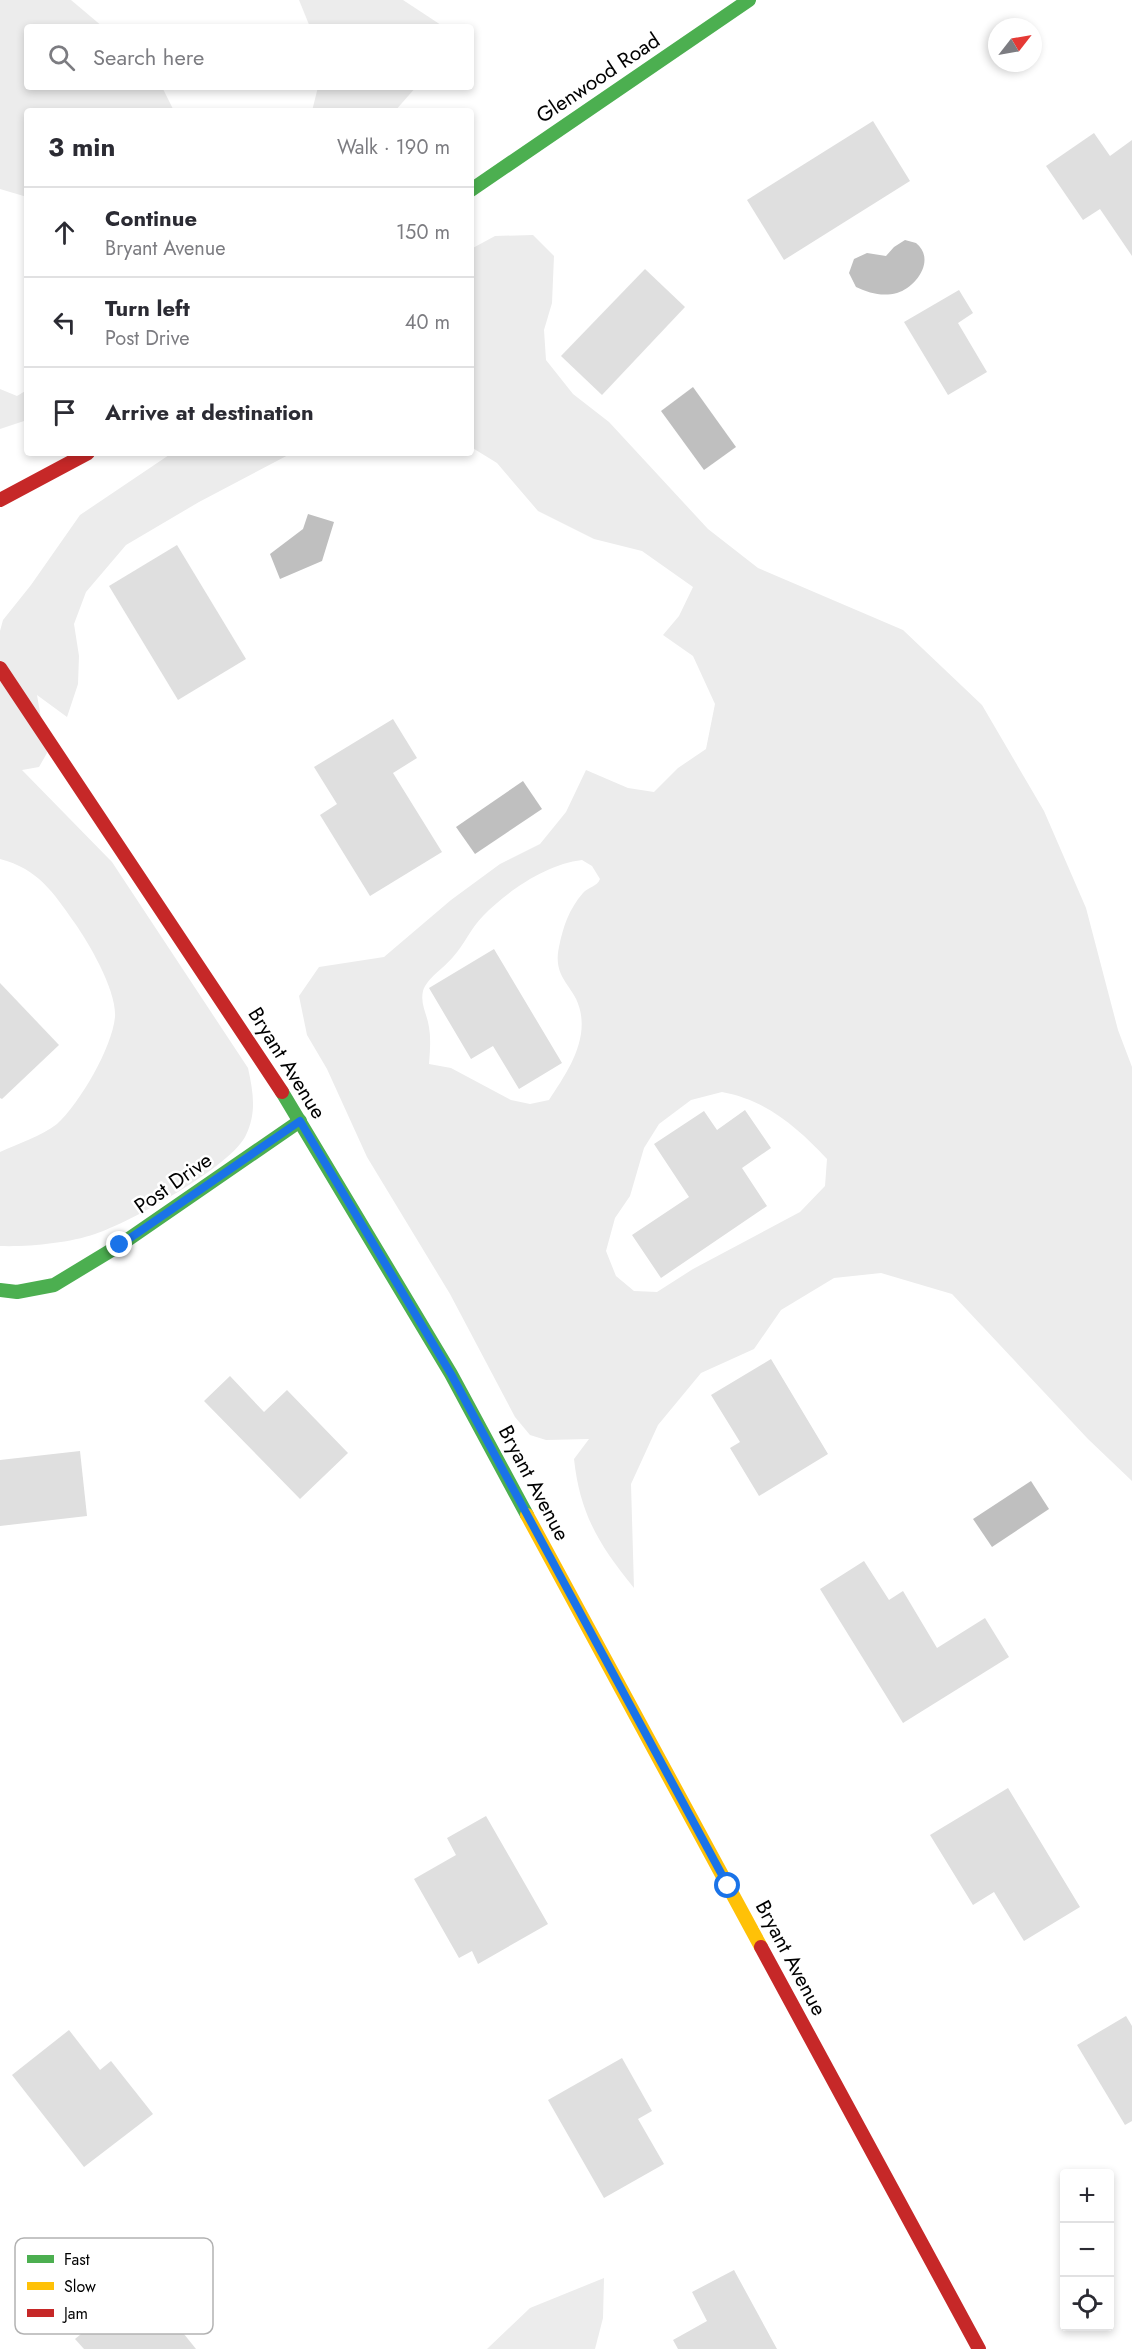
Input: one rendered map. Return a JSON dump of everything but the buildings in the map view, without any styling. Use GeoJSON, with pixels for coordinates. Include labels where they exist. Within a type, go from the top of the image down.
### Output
{"type":"FeatureCollection","features":[{"type":"Feature","properties":{"kind":"main road","name":"Glenwood Road"},"geometry":{"type":"LineString","coordinates":[[474,188],[749,0]]}},
{"type":"Feature","properties":{"kind":"main road"},"geometry":{"type":"LineString","coordinates":[[0,500],[83,456]]}},
{"type":"Feature","properties":{"kind":"main road"},"geometry":{"type":"LineString","coordinates":[[10,479],[50,474]]}},
{"type":"Feature","properties":{"kind":"main road","name":"Bryant Avenue"},"geometry":{"type":"LineString","coordinates":[[0,668],[218,993],[300,1121],[451,1374],[979,2349]]}},
{"type":"Feature","properties":{"kind":"main road","name":"Post Drive"},"geometry":{"type":"LineString","coordinates":[[0,1290],[17,1292],[54,1285],[120,1245],[300,1121]]}},
{"type":"Feature","properties":{"kind":"shaded area"},"geometry":{"type":"Polygon","coordinates":[[[0,0],[71,0],[99,24],[24,24],[24,90],[164,90],[172,108],[24,108],[24,196],[0,189],[0,0]]]}},
{"type":"Feature","properties":{"kind":"shaded area"},"geometry":{"type":"Polygon","coordinates":[[[299,0],[403,0],[439,24],[309,24],[299,0]]]}},
{"type":"Feature","properties":{"kind":"shaded area"},"geometry":{"type":"Polygon","coordinates":[[[317,90],[413,90],[398,108],[313,108],[317,90]]]}},
{"type":"Feature","properties":{"kind":"shaded area"},"geometry":{"type":"Polygon","coordinates":[[[533,235],[554,256],[552,303],[544,330],[546,360],[573,394],[609,422],[708,529],[758,568],[903,630],[982,705],[1044,811],[1086,908],[1118,1030],[1132,1067],[1132,1481],[1088,1439],[952,1294],[881,1273],[834,1278],[781,1310],[754,1349],[701,1373],[658,1425],[631,1484],[634,1588],[601,1543],[586,1513],[574,1459],[589,1439],[546,1440],[530,1435],[515,1417],[450,1294],[367,1157],[327,1069],[307,1035],[299,996],[319,967],[384,957],[451,900],[500,864],[540,844],[566,812],[586,770],[628,788],[654,792],[678,768],[706,749],[715,704],[693,656],[663,635],[679,616],[693,587],[642,551],[594,539],[538,511],[497,463],[474,449],[474,247],[495,236],[533,235]],[[582,860],[555,867],[516,888],[479,921],[457,952],[428,982],[422,996],[430,1032],[429,1064],[451,1068],[511,1100],[530,1104],[549,1100],[574,1058],[581,1034],[580,1010],[574,995],[561,975],[558,958],[562,932],[570,912],[583,893],[597,884],[600,879],[592,866],[582,860]],[[722,1092],[691,1100],[659,1124],[644,1148],[630,1196],[615,1218],[606,1251],[616,1276],[634,1291],[657,1292],[693,1269],[800,1212],[825,1186],[827,1159],[780,1116],[753,1101],[722,1092]]]}},
{"type":"Feature","properties":{"kind":"shaded area"},"geometry":{"type":"Polygon","coordinates":[[[905,240],[916,243],[922,249],[924,257],[921,272],[911,285],[897,293],[886,295],[871,293],[856,287],[849,273],[854,259],[867,253],[886,256],[905,240]]]}},
{"type":"Feature","properties":{"kind":"shaded area"},"geometry":{"type":"Polygon","coordinates":[[[693,387],[736,447],[704,470],[661,411],[693,387]]]}},
{"type":"Feature","properties":{"kind":"shaded area"},"geometry":{"type":"Polygon","coordinates":[[[0,389],[17,396],[24,392],[24,421],[0,429],[0,389]]]}},
{"type":"Feature","properties":{"kind":"shaded area"},"geometry":{"type":"Polygon","coordinates":[[[168,456],[286,456],[199,502],[126,545],[86,592],[74,624],[79,656],[78,684],[67,717],[37,695],[47,753],[39,767],[22,770],[112,862],[248,1068],[253,1110],[246,1135],[237,1148],[201,1177],[154,1206],[111,1228],[73,1240],[36,1245],[0,1246],[0,1152],[44,1132],[66,1115],[94,1074],[108,1044],[115,1017],[112,994],[101,968],[66,911],[35,875],[0,859],[0,631],[3,620],[31,585],[80,515],[168,456]]]}},
{"type":"Feature","properties":{"kind":"shaded area"},"geometry":{"type":"Polygon","coordinates":[[[308,514],[334,522],[322,561],[280,579],[270,554],[303,529],[308,514]]]}},
{"type":"Feature","properties":{"kind":"shaded area"},"geometry":{"type":"Polygon","coordinates":[[[523,781],[542,809],[475,854],[456,827],[523,781]]]}},
{"type":"Feature","properties":{"kind":"shaded area"},"geometry":{"type":"Polygon","coordinates":[[[1031,1481],[1049,1509],[992,1547],[973,1519],[1031,1481]]]}},
{"type":"Feature","properties":{"kind":"shaded area"},"geometry":{"type":"Polygon","coordinates":[[[604,2278],[603,2318],[595,2349],[487,2349],[530,2308],[604,2278]]]}},
{"type":"Feature","properties":{"kind":"traffic: fast"},"geometry":{"type":"LineString","coordinates":[[474,188],[749,0]]}},
{"type":"Feature","properties":{"kind":"traffic: fast"},"geometry":{"type":"LineString","coordinates":[[282,1092],[451,1374],[527,1515]]}},
{"type":"Feature","properties":{"kind":"traffic: fast"},"geometry":{"type":"LineString","coordinates":[[0,1290],[17,1292],[54,1285],[120,1245],[300,1121]]}},
{"type":"Feature","properties":{"kind":"traffic: slow"},"geometry":{"type":"LineString","coordinates":[[527,1515],[761,1947]]}},
{"type":"Feature","properties":{"kind":"traffic: jam"},"geometry":{"type":"LineString","coordinates":[[0,500],[82,456]]}},
{"type":"Feature","properties":{"kind":"traffic: jam"},"geometry":{"type":"LineString","coordinates":[[0,668],[282,1092]]}},
{"type":"Feature","properties":{"kind":"traffic: jam"},"geometry":{"type":"LineString","coordinates":[[761,1947],[979,2349]]}},
{"type":"Feature","properties":{"kind":"route"},"geometry":{"type":"LineString","coordinates":[[120,1245],[300,1121],[451,1374],[728,1886]]}}]}
